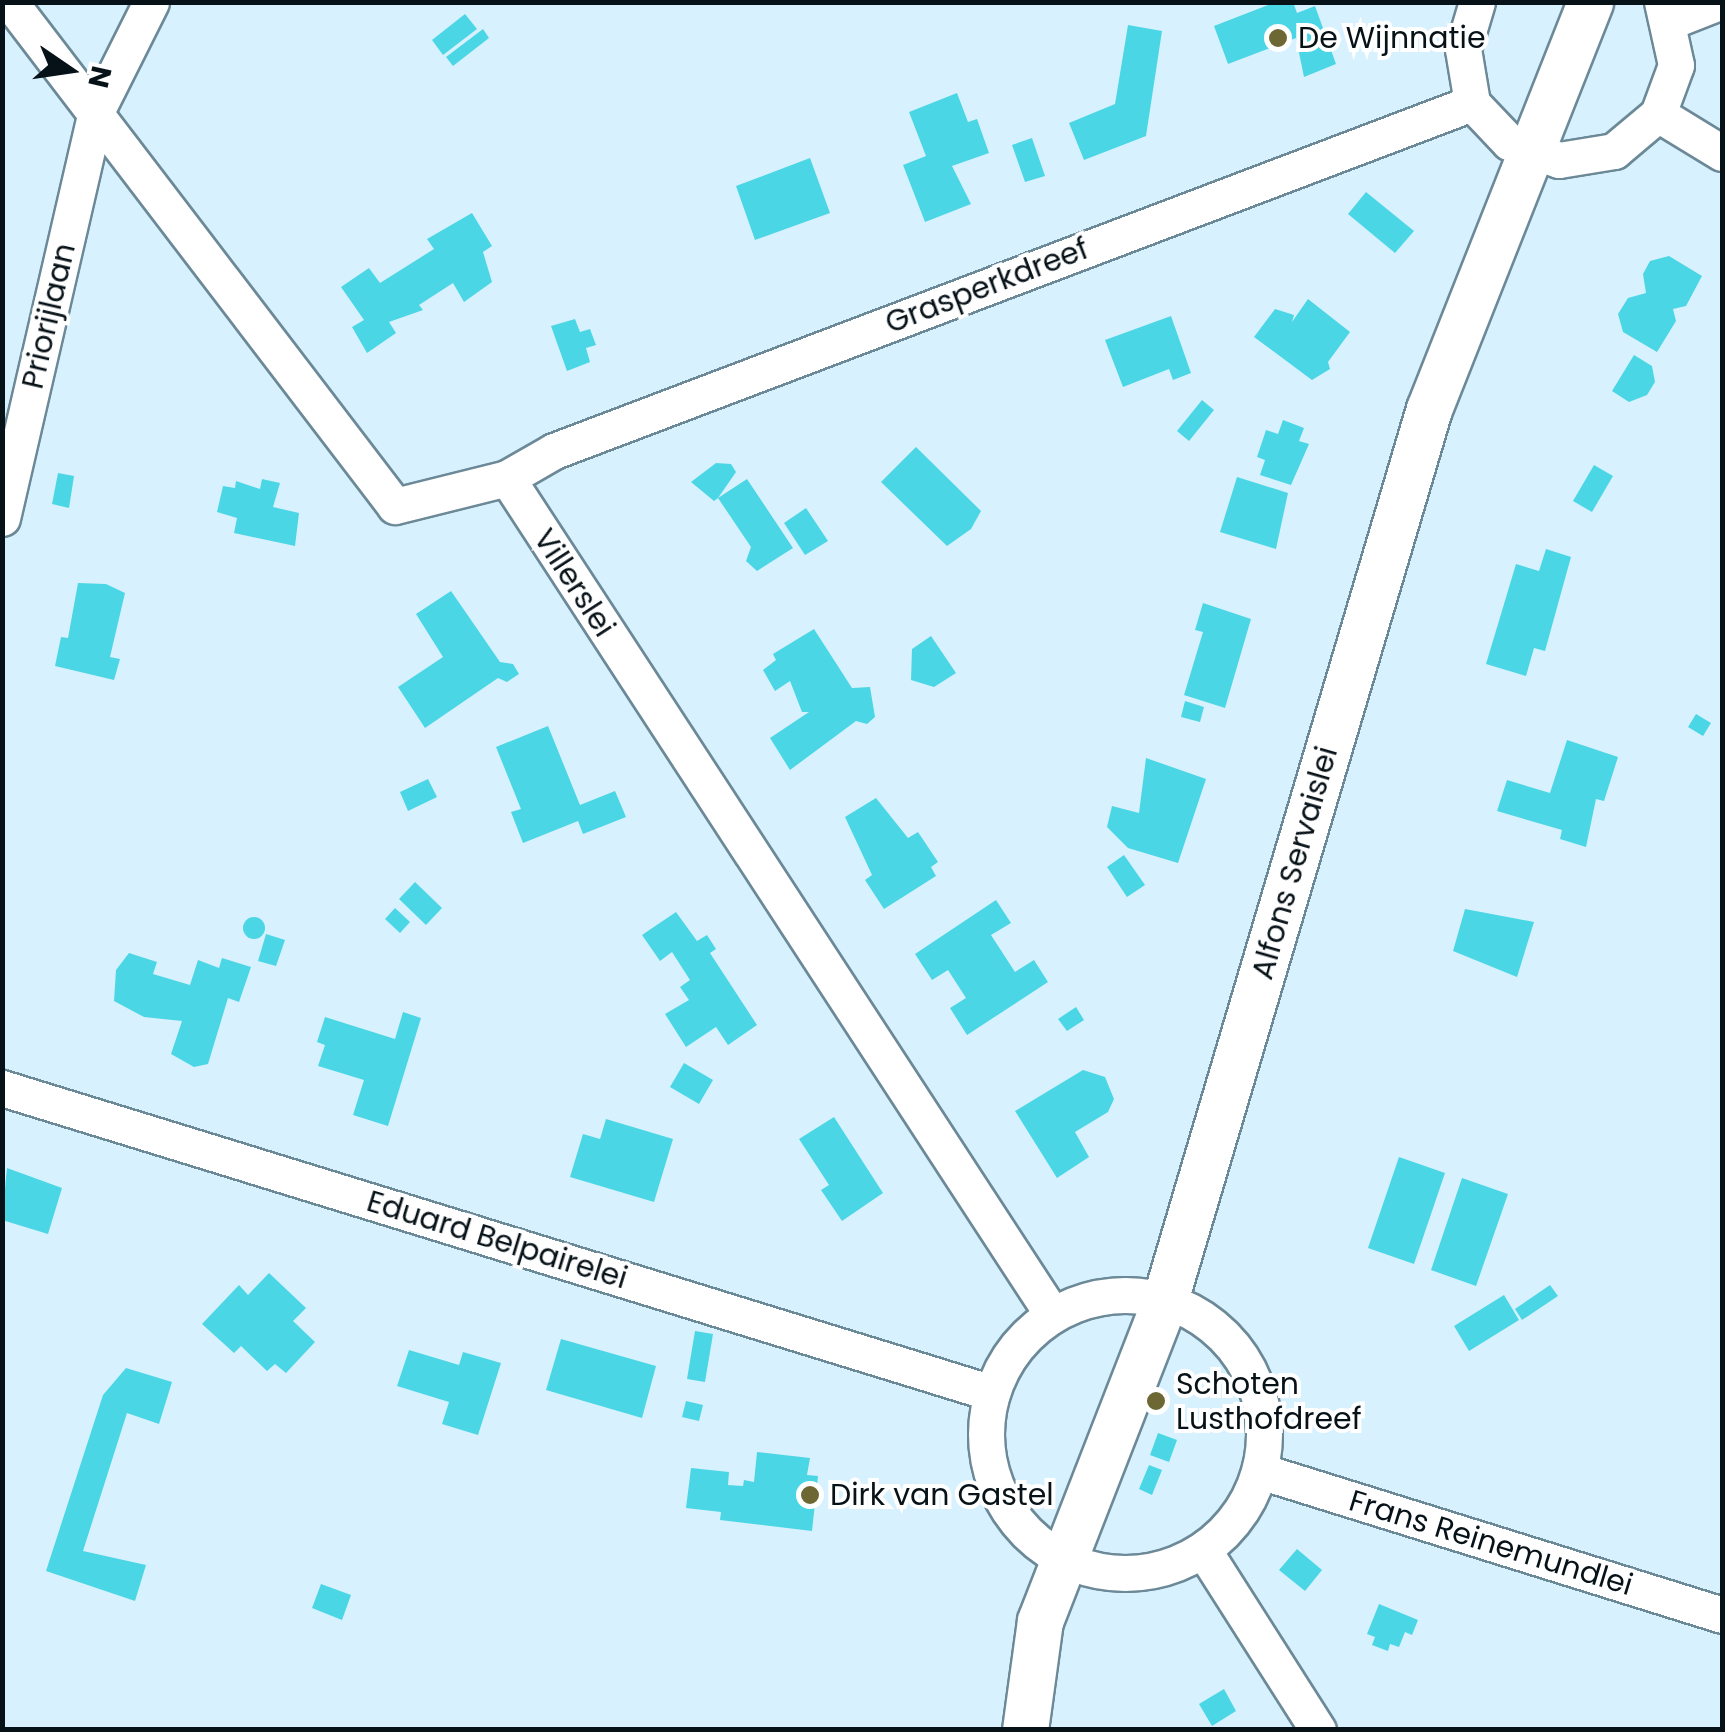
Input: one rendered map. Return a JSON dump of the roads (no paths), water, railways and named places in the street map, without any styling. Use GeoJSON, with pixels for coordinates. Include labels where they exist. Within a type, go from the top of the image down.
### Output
{"type":"FeatureCollection","features":[{"type":"Feature","properties":{"kind":"street"},"geometry":{"type":"LineString","coordinates":[[10,2],[395,506],[506,478]]}},
{"type":"Feature","properties":{"kind":"street","name":"Priorijlaan"},"geometry":{"type":"LineString","coordinates":[[2,518],[95,114],[151,2]]}},
{"type":"Feature","properties":{"kind":"street","name":"Alfons Servaislei"},"geometry":{"type":"LineString","coordinates":[[1025,1730],[1040,1621],[1165,1300],[1429,408],[1526,151],[1590,2]]}},
{"type":"Feature","properties":{"kind":"street"},"geometry":{"type":"LineString","coordinates":[[1472,4],[1463,49],[1472,104],[1526,151],[1559,160],[1597,157],[1632,140],[1658,114],[1676,65],[1667,12],[1719,2]]}},
{"type":"Feature","properties":{"kind":"street","name":"Grasperkdreef"},"geometry":{"type":"LineString","coordinates":[[506,478],[554,452],[1472,104]]}},
{"type":"Feature","properties":{"kind":"street"},"geometry":{"type":"LineString","coordinates":[[1658,114],[1722,153]]}},
{"type":"Feature","properties":{"kind":"street","name":"Villerslei"},"geometry":{"type":"LineString","coordinates":[[506,478],[1052,1314]]}},
{"type":"Feature","properties":{"kind":"street","name":"Eduard Belpairelei"},"geometry":{"type":"LineString","coordinates":[[2,1088],[992,1393]]}},
{"type":"Feature","properties":{"kind":"street"},"geometry":{"type":"LineString","coordinates":[[1128,1294],[1165,1300],[1198,1314],[1247,1366],[1261,1400],[1260,1471],[1238,1517],[1204,1551],[1146,1572],[1117,1574],[1064,1558],[1034,1540],[997,1488],[986,1425],[992,1393],[1016,1347],[1052,1314],[1091,1298],[1128,1294]]}},
{"type":"Feature","properties":{"kind":"street","name":"Frans Reinemundlei"},"geometry":{"type":"LineString","coordinates":[[1260,1471],[1722,1615]]}},
{"type":"Feature","properties":{"kind":"street"},"geometry":{"type":"LineString","coordinates":[[1204,1551],[1318,1730]]}},
{"type":"Feature","properties":{"kind":"place","name":"De Wijnnatie"},"geometry":{"type":"Point","coordinates":[1278,38]}},
{"type":"Feature","properties":{"kind":"place","name":"Schoten Lusthofdreef"},"geometry":{"type":"Point","coordinates":[1156,1401]}},
{"type":"Feature","properties":{"kind":"place","name":"Dirk van Gastel"},"geometry":{"type":"Point","coordinates":[810,1495]}}]}
